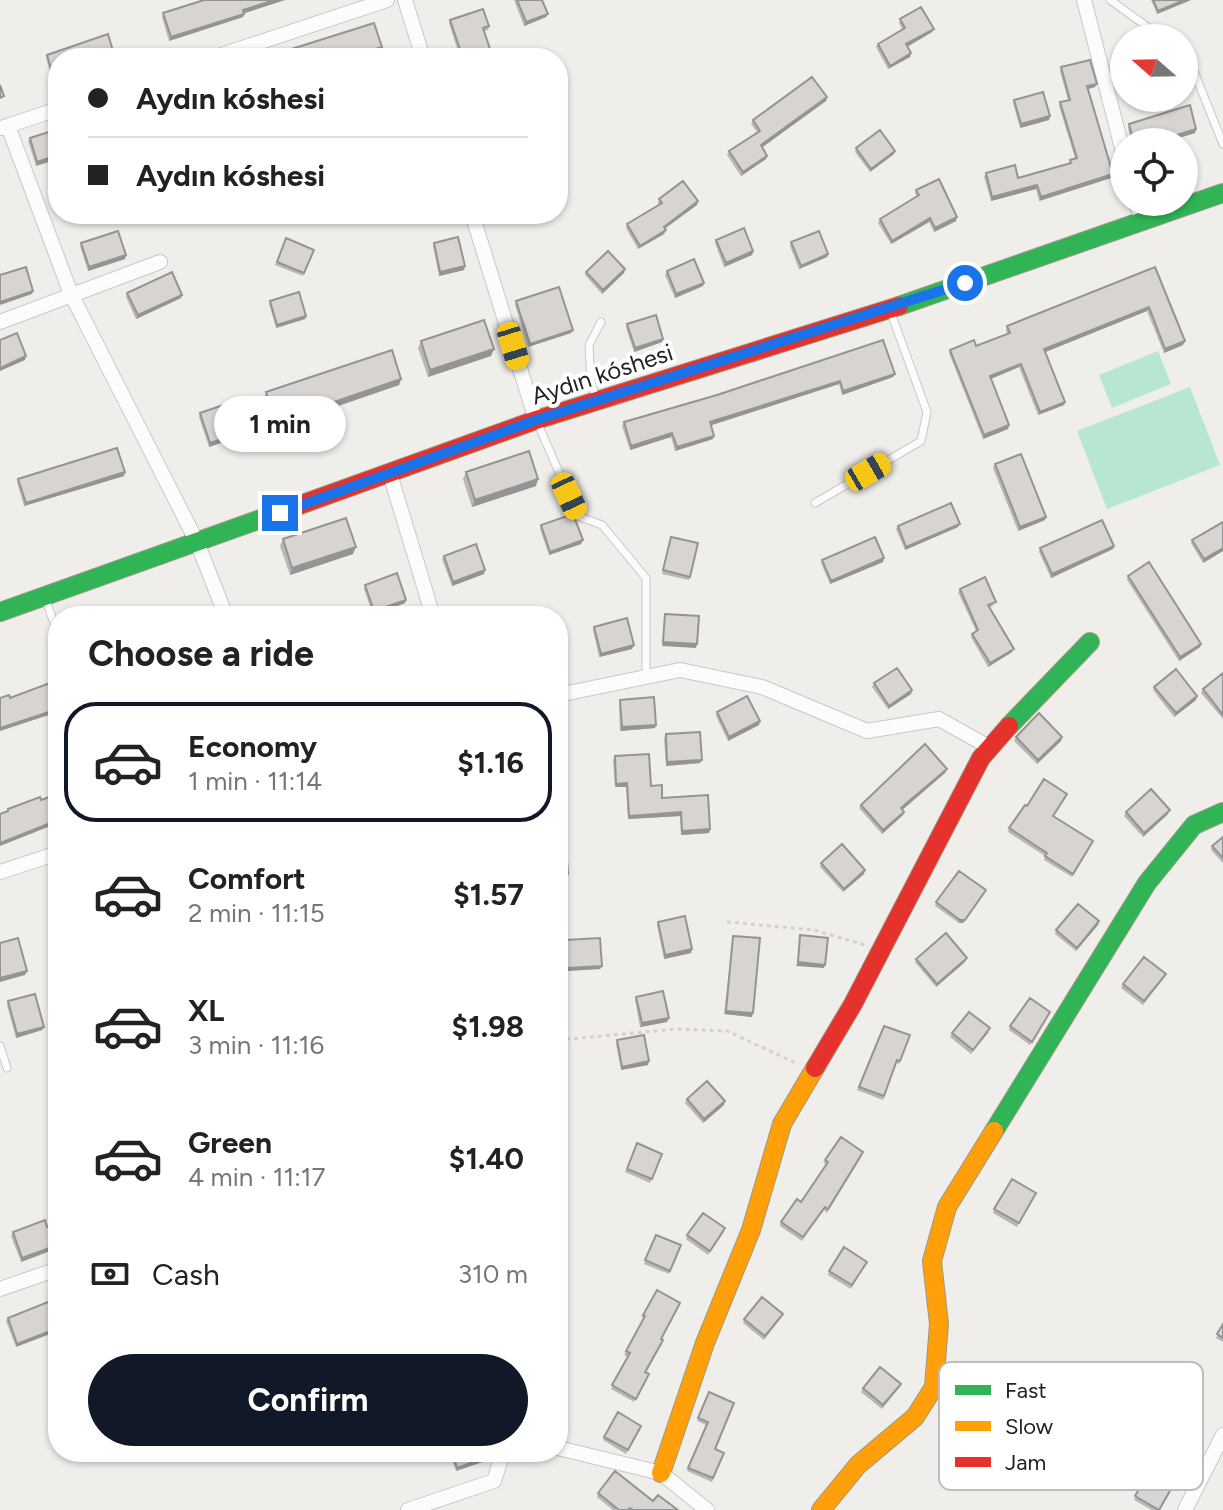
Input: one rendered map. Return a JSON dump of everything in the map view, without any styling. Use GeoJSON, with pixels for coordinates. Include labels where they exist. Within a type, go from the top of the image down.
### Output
{"type":"FeatureCollection","features":[{"type":"Feature","properties":{"kind":"street"},"geometry":{"type":"LineString","coordinates":[[242,48],[387,0]]}},
{"type":"Feature","properties":{"kind":"street"},"geometry":{"type":"LineString","coordinates":[[405,0],[420,48]]}},
{"type":"Feature","properties":{"kind":"street"},"geometry":{"type":"LineString","coordinates":[[1084,0],[1117,128]]}},
{"type":"Feature","properties":{"kind":"street"},"geometry":{"type":"LineString","coordinates":[[48,112],[4,127],[71,294],[197,542],[222,606]]}},
{"type":"Feature","properties":{"kind":"street","name":"Aydın kóshesi"},"geometry":{"type":"LineString","coordinates":[[0,612],[536,420],[890,309],[1223,193]]}},
{"type":"Feature","properties":{"kind":"street"},"geometry":{"type":"LineString","coordinates":[[1140,216],[1142,222]]}},
{"type":"Feature","properties":{"kind":"street"},"geometry":{"type":"LineString","coordinates":[[475,224],[536,420]]}},
{"type":"Feature","properties":{"kind":"street"},"geometry":{"type":"LineString","coordinates":[[0,322],[160,262]]}},
{"type":"Feature","properties":{"kind":"street"},"geometry":{"type":"LineString","coordinates":[[390,474],[430,606]]}},
{"type":"Feature","properties":{"kind":"street"},"geometry":{"type":"LineString","coordinates":[[661,1473],[705,1343],[751,1230],[782,1124],[881,950],[989,747],[1090,642]]}},
{"type":"Feature","properties":{"kind":"street"},"geometry":{"type":"LineString","coordinates":[[568,693],[680,670],[762,687],[867,731],[939,719],[989,747]]}},
{"type":"Feature","properties":{"kind":"street"},"geometry":{"type":"LineString","coordinates":[[821,1510],[858,1465],[915,1417],[934,1387],[939,1324],[932,1261],[947,1207],[1147,883],[1194,825],[1223,812]]}},
{"type":"Feature","properties":{"kind":"street"},"geometry":{"type":"LineString","coordinates":[[0,872],[48,856]]}},
{"type":"Feature","properties":{"kind":"street"},"geometry":{"type":"LineString","coordinates":[[0,1289],[48,1272]]}},
{"type":"Feature","properties":{"kind":"street"},"geometry":{"type":"LineString","coordinates":[[1203,1474],[1223,1435]]}},
{"type":"Feature","properties":{"kind":"street"},"geometry":{"type":"LineString","coordinates":[[568,1450],[661,1473],[707,1510]]}},
{"type":"Feature","properties":{"kind":"street"},"geometry":{"type":"LineString","coordinates":[[408,1510],[494,1481],[500,1462]]}},
{"type":"Feature","properties":{"kind":"street"},"geometry":{"type":"LineString","coordinates":[[1185,1510],[1195,1490]]}},
{"type":"Feature","properties":{"kind":"lane"},"geometry":{"type":"LineString","coordinates":[[1110,0],[1143,24]]}},
{"type":"Feature","properties":{"kind":"lane"},"geometry":{"type":"LineString","coordinates":[[1198,82],[1223,144]]}},
{"type":"Feature","properties":{"kind":"lane"},"geometry":{"type":"LineString","coordinates":[[815,503],[921,441],[927,412],[890,309]]}},
{"type":"Feature","properties":{"kind":"lane"},"geometry":{"type":"LineString","coordinates":[[597,400],[591,382],[589,345],[601,322]]}},
{"type":"Feature","properties":{"kind":"lane"},"geometry":{"type":"LineString","coordinates":[[536,420],[578,516],[602,525],[646,578],[646,676]]}},
{"type":"Feature","properties":{"kind":"lane"},"geometry":{"type":"LineString","coordinates":[[44,596],[48,607]]}},
{"type":"Feature","properties":{"kind":"lane"},"geometry":{"type":"LineString","coordinates":[[0,1046],[7,1068]]}},
{"type":"Feature","properties":{"kind":"path"},"geometry":{"type":"LineString","coordinates":[[727,922],[814,930],[881,950]]}},
{"type":"Feature","properties":{"kind":"path"},"geometry":{"type":"LineString","coordinates":[[568,1039],[676,1029],[727,1031],[813,1071]]}},
{"type":"Feature","properties":{"kind":"green space"},"geometry":{"type":"Polygon","coordinates":[[[1158,351],[1171,384],[1112,408],[1099,375],[1158,351]]]}},
{"type":"Feature","properties":{"kind":"green space"},"geometry":{"type":"Polygon","coordinates":[[[1190,387],[1220,465],[1107,509],[1077,431],[1190,387]]]}},
{"type":"Feature","properties":{"kind":"building"},"geometry":{"type":"Polygon","coordinates":[[[204,0],[275,0],[243,10],[244,14],[171,37],[163,13],[204,0]]]}},
{"type":"Feature","properties":{"kind":"building"},"geometry":{"type":"Polygon","coordinates":[[[517,0],[542,0],[548,14],[526,22],[517,0]]]}},
{"type":"Feature","properties":{"kind":"building"},"geometry":{"type":"Polygon","coordinates":[[[1153,0],[1184,0],[1158,11],[1153,0]]]}},
{"type":"Feature","properties":{"kind":"building"},"geometry":{"type":"Polygon","coordinates":[[[921,7],[934,29],[906,44],[911,53],[890,66],[878,44],[905,28],[900,19],[921,7]]]}},
{"type":"Feature","properties":{"kind":"building"},"geometry":{"type":"Polygon","coordinates":[[[483,9],[489,26],[483,28],[490,48],[460,48],[450,20],[483,9]]]}},
{"type":"Feature","properties":{"kind":"building"},"geometry":{"type":"Polygon","coordinates":[[[374,23],[382,47],[379,48],[295,48],[374,23]]]}},
{"type":"Feature","properties":{"kind":"building"},"geometry":{"type":"Polygon","coordinates":[[[108,34],[112,48],[67,48],[108,34]]]}},
{"type":"Feature","properties":{"kind":"building"},"geometry":{"type":"Polygon","coordinates":[[[1090,60],[1097,84],[1087,86],[1110,164],[1110,175],[1041,197],[1037,185],[992,197],[986,173],[1015,165],[1018,178],[1071,163],[1070,160],[1077,158],[1060,102],[1070,100],[1061,67],[1090,60]]]}},
{"type":"Feature","properties":{"kind":"building"},"geometry":{"type":"Polygon","coordinates":[[[812,77],[827,97],[761,145],[767,156],[743,172],[729,151],[760,131],[753,120],[812,77]]]}},
{"type":"Feature","properties":{"kind":"building"},"geometry":{"type":"Polygon","coordinates":[[[1043,92],[1050,116],[1021,124],[1014,100],[1043,92]]]}},
{"type":"Feature","properties":{"kind":"building"},"geometry":{"type":"Polygon","coordinates":[[[1168,112],[1192,112],[1196,128],[1130,128],[1129,124],[1168,112]]]}},
{"type":"Feature","properties":{"kind":"building"},"geometry":{"type":"Polygon","coordinates":[[[880,130],[895,151],[871,169],[856,148],[880,130]]]}},
{"type":"Feature","properties":{"kind":"building"},"geometry":{"type":"Polygon","coordinates":[[[48,132],[48,158],[37,162],[30,138],[48,132]]]}},
{"type":"Feature","properties":{"kind":"building"},"geometry":{"type":"Polygon","coordinates":[[[939,179],[957,217],[935,228],[930,218],[892,241],[880,219],[919,195],[916,190],[939,179]]]}},
{"type":"Feature","properties":{"kind":"building"},"geometry":{"type":"Polygon","coordinates":[[[683,181],[698,201],[664,227],[666,230],[640,246],[627,224],[662,203],[659,199],[683,181]]]}},
{"type":"Feature","properties":{"kind":"building"},"geometry":{"type":"Polygon","coordinates":[[[744,228],[753,251],[726,263],[716,240],[744,228]]]}},
{"type":"Feature","properties":{"kind":"building"},"geometry":{"type":"Polygon","coordinates":[[[118,231],[126,255],[89,267],[81,243],[118,231]]]}},
{"type":"Feature","properties":{"kind":"building"},"geometry":{"type":"Polygon","coordinates":[[[819,231],[828,254],[801,266],[791,242],[819,231]]]}},
{"type":"Feature","properties":{"kind":"building"},"geometry":{"type":"Polygon","coordinates":[[[458,237],[465,266],[440,272],[434,243],[458,237]]]}},
{"type":"Feature","properties":{"kind":"building"},"geometry":{"type":"Polygon","coordinates":[[[286,238],[314,250],[304,273],[277,262],[286,238]]]}},
{"type":"Feature","properties":{"kind":"building"},"geometry":{"type":"Polygon","coordinates":[[[608,251],[625,269],[603,290],[586,272],[608,251]]]}},
{"type":"Feature","properties":{"kind":"building"},"geometry":{"type":"Polygon","coordinates":[[[694,259],[704,283],[676,294],[667,271],[694,259]]]}},
{"type":"Feature","properties":{"kind":"building"},"geometry":{"type":"Polygon","coordinates":[[[26,267],[33,291],[0,302],[0,275],[26,267]]]}},
{"type":"Feature","properties":{"kind":"building"},"geometry":{"type":"Polygon","coordinates":[[[1155,267],[1185,341],[1165,349],[1149,307],[1044,349],[1065,402],[1040,412],[1021,364],[990,376],[1009,425],[984,435],[950,350],[974,340],[976,346],[1010,333],[1007,326],[1155,267]]]}},
{"type":"Feature","properties":{"kind":"building"},"geometry":{"type":"Polygon","coordinates":[[[172,272],[182,295],[138,315],[127,293],[172,272]]]}},
{"type":"Feature","properties":{"kind":"building"},"geometry":{"type":"Polygon","coordinates":[[[559,287],[573,330],[530,344],[516,301],[559,287]]]}},
{"type":"Feature","properties":{"kind":"building"},"geometry":{"type":"Polygon","coordinates":[[[299,292],[306,316],[277,325],[270,301],[299,292]]]}},
{"type":"Feature","properties":{"kind":"building"},"geometry":{"type":"Polygon","coordinates":[[[656,315],[663,339],[635,348],[627,324],[656,315]]]}},
{"type":"Feature","properties":{"kind":"building"},"geometry":{"type":"Polygon","coordinates":[[[484,320],[494,349],[430,370],[421,341],[484,320]]]}},
{"type":"Feature","properties":{"kind":"building"},"geometry":{"type":"Polygon","coordinates":[[[17,333],[26,356],[0,368],[0,340],[17,333]]]}},
{"type":"Feature","properties":{"kind":"building"},"geometry":{"type":"Polygon","coordinates":[[[883,340],[895,374],[843,391],[840,381],[710,422],[714,436],[677,447],[672,433],[631,446],[624,422],[883,340]]]}},
{"type":"Feature","properties":{"kind":"building"},"geometry":{"type":"Polygon","coordinates":[[[392,350],[401,379],[276,422],[266,392],[392,350]]]}},
{"type":"Feature","properties":{"kind":"building"},"geometry":{"type":"Polygon","coordinates":[[[241,399],[251,429],[210,443],[200,413],[241,399]]]}},
{"type":"Feature","properties":{"kind":"building"},"geometry":{"type":"Polygon","coordinates":[[[117,448],[125,472],[26,503],[18,479],[117,448]]]}},
{"type":"Feature","properties":{"kind":"building"},"geometry":{"type":"Polygon","coordinates":[[[529,451],[538,479],[475,500],[466,472],[529,451]]]}},
{"type":"Feature","properties":{"kind":"building"},"geometry":{"type":"Polygon","coordinates":[[[1021,454],[1046,517],[1020,527],[995,464],[1021,454]]]}},
{"type":"Feature","properties":{"kind":"building"},"geometry":{"type":"Polygon","coordinates":[[[951,503],[960,524],[906,547],[898,526],[951,503]]]}},
{"type":"Feature","properties":{"kind":"building"},"geometry":{"type":"Polygon","coordinates":[[[573,514],[583,540],[550,552],[541,525],[573,514]]]}},
{"type":"Feature","properties":{"kind":"building"},"geometry":{"type":"Polygon","coordinates":[[[346,518],[356,547],[292,568],[283,539],[346,518]]]}},
{"type":"Feature","properties":{"kind":"building"},"geometry":{"type":"Polygon","coordinates":[[[1102,520],[1114,546],[1052,574],[1040,548],[1102,520]]]}},
{"type":"Feature","properties":{"kind":"building"},"geometry":{"type":"Polygon","coordinates":[[[1223,522],[1223,548],[1204,559],[1192,540],[1223,522]]]}},
{"type":"Feature","properties":{"kind":"building"},"geometry":{"type":"Polygon","coordinates":[[[671,537],[698,543],[690,577],[663,570],[671,537]]]}},
{"type":"Feature","properties":{"kind":"building"},"geometry":{"type":"Polygon","coordinates":[[[875,537],[884,558],[831,581],[822,560],[875,537]]]}},
{"type":"Feature","properties":{"kind":"building"},"geometry":{"type":"Polygon","coordinates":[[[476,544],[485,570],[453,582],[444,556],[476,544]]]}},
{"type":"Feature","properties":{"kind":"building"},"geometry":{"type":"Polygon","coordinates":[[[1149,562],[1201,644],[1180,657],[1128,576],[1149,562]]]}},
{"type":"Feature","properties":{"kind":"building"},"geometry":{"type":"Polygon","coordinates":[[[397,573],[406,600],[389,606],[372,606],[365,585],[397,573]]]}},
{"type":"Feature","properties":{"kind":"building"},"geometry":{"type":"Polygon","coordinates":[[[985,577],[996,602],[988,605],[1014,649],[990,663],[972,634],[978,630],[960,589],[985,577]]]}},
{"type":"Feature","properties":{"kind":"building"},"geometry":{"type":"Polygon","coordinates":[[[665,614],[699,616],[697,644],[663,642],[665,614]]]}},
{"type":"Feature","properties":{"kind":"building"},"geometry":{"type":"Polygon","coordinates":[[[627,618],[634,645],[601,654],[594,627],[627,618]]]}},
{"type":"Feature","properties":{"kind":"building"},"geometry":{"type":"Polygon","coordinates":[[[897,668],[912,690],[889,706],[874,683],[897,668]]]}},
{"type":"Feature","properties":{"kind":"building"},"geometry":{"type":"Polygon","coordinates":[[[1176,669],[1197,696],[1176,713],[1154,687],[1176,669]]]}},
{"type":"Feature","properties":{"kind":"building"},"geometry":{"type":"Polygon","coordinates":[[[1223,673],[1223,715],[1203,689],[1223,673]]]}},
{"type":"Feature","properties":{"kind":"building"},"geometry":{"type":"Polygon","coordinates":[[[48,684],[48,712],[0,728],[0,698],[9,695],[10,698],[48,684]]]}},
{"type":"Feature","properties":{"kind":"building"},"geometry":{"type":"Polygon","coordinates":[[[747,696],[760,721],[729,737],[717,712],[747,696]]]}},
{"type":"Feature","properties":{"kind":"building"},"geometry":{"type":"Polygon","coordinates":[[[654,697],[656,725],[622,727],[620,700],[654,697]]]}},
{"type":"Feature","properties":{"kind":"building"},"geometry":{"type":"Polygon","coordinates":[[[1039,713],[1062,737],[1038,760],[1016,737],[1039,713]]]}},
{"type":"Feature","properties":{"kind":"building"},"geometry":{"type":"Polygon","coordinates":[[[700,732],[702,760],[667,762],[666,734],[700,732]]]}},
{"type":"Feature","properties":{"kind":"building"},"geometry":{"type":"Polygon","coordinates":[[[925,744],[947,769],[901,808],[904,812],[883,830],[861,805],[925,744]]]}},
{"type":"Feature","properties":{"kind":"building"},"geometry":{"type":"Polygon","coordinates":[[[649,754],[651,786],[662,785],[662,798],[708,795],[710,829],[682,831],[681,812],[629,816],[627,783],[616,784],[615,756],[649,754]]]}},
{"type":"Feature","properties":{"kind":"building"},"geometry":{"type":"Polygon","coordinates":[[[1044,779],[1067,794],[1053,816],[1093,841],[1073,874],[1009,828],[1044,779]]]}},
{"type":"Feature","properties":{"kind":"building"},"geometry":{"type":"Polygon","coordinates":[[[1151,789],[1170,810],[1144,833],[1126,812],[1151,789]]]}},
{"type":"Feature","properties":{"kind":"building"},"geometry":{"type":"Polygon","coordinates":[[[40,797],[41,800],[48,798],[48,824],[0,843],[0,814],[40,797]]]}},
{"type":"Feature","properties":{"kind":"building"},"geometry":{"type":"Polygon","coordinates":[[[1223,837],[1223,858],[1212,846],[1223,837]]]}},
{"type":"Feature","properties":{"kind":"building"},"geometry":{"type":"Polygon","coordinates":[[[842,844],[865,870],[844,889],[821,863],[842,844]]]}},
{"type":"Feature","properties":{"kind":"building"},"geometry":{"type":"Polygon","coordinates":[[[959,871],[986,890],[965,920],[960,920],[936,902],[959,871]]]}},
{"type":"Feature","properties":{"kind":"building"},"geometry":{"type":"Polygon","coordinates":[[[1078,904],[1099,921],[1077,948],[1056,930],[1078,904]]]}},
{"type":"Feature","properties":{"kind":"building"},"geometry":{"type":"Polygon","coordinates":[[[685,916],[692,949],[665,955],[658,922],[685,916]]]}},
{"type":"Feature","properties":{"kind":"building"},"geometry":{"type":"Polygon","coordinates":[[[946,933],[967,958],[937,984],[916,959],[946,933]]]}},
{"type":"Feature","properties":{"kind":"building"},"geometry":{"type":"Polygon","coordinates":[[[800,935],[828,938],[825,965],[798,962],[800,935]]]}},
{"type":"Feature","properties":{"kind":"building"},"geometry":{"type":"Polygon","coordinates":[[[733,936],[760,938],[753,1013],[726,1011],[733,936]]]}},
{"type":"Feature","properties":{"kind":"building"},"geometry":{"type":"Polygon","coordinates":[[[18,938],[27,971],[0,978],[0,943],[18,938]]]}},
{"type":"Feature","properties":{"kind":"building"},"geometry":{"type":"Polygon","coordinates":[[[600,938],[602,966],[568,968],[568,940],[600,938]]]}},
{"type":"Feature","properties":{"kind":"building"},"geometry":{"type":"Polygon","coordinates":[[[1144,957],[1166,974],[1144,1001],[1123,984],[1144,957]]]}},
{"type":"Feature","properties":{"kind":"building"},"geometry":{"type":"Polygon","coordinates":[[[663,991],[669,1018],[642,1023],[636,997],[663,991]]]}},
{"type":"Feature","properties":{"kind":"building"},"geometry":{"type":"Polygon","coordinates":[[[35,994],[44,1027],[17,1034],[8,1001],[35,994]]]}},
{"type":"Feature","properties":{"kind":"building"},"geometry":{"type":"Polygon","coordinates":[[[1030,998],[1050,1012],[1032,1042],[1010,1026],[1030,998]]]}},
{"type":"Feature","properties":{"kind":"building"},"geometry":{"type":"Polygon","coordinates":[[[969,1012],[990,1028],[973,1050],[952,1033],[969,1012]]]}},
{"type":"Feature","properties":{"kind":"building"},"geometry":{"type":"Polygon","coordinates":[[[884,1026],[910,1035],[884,1096],[859,1087],[884,1026]]]}},
{"type":"Feature","properties":{"kind":"building"},"geometry":{"type":"Polygon","coordinates":[[[644,1035],[649,1061],[622,1067],[617,1040],[644,1035]]]}},
{"type":"Feature","properties":{"kind":"building"},"geometry":{"type":"Polygon","coordinates":[[[707,1081],[725,1101],[704,1119],[687,1099],[707,1081]]]}},
{"type":"Feature","properties":{"kind":"building"},"geometry":{"type":"Polygon","coordinates":[[[841,1137],[863,1152],[828,1209],[825,1207],[803,1237],[781,1222],[797,1199],[801,1202],[841,1137]]]}},
{"type":"Feature","properties":{"kind":"building"},"geometry":{"type":"Polygon","coordinates":[[[637,1143],[662,1154],[652,1179],[627,1169],[637,1143]]]}},
{"type":"Feature","properties":{"kind":"building"},"geometry":{"type":"Polygon","coordinates":[[[1012,1179],[1036,1193],[1019,1223],[994,1209],[1012,1179]]]}},
{"type":"Feature","properties":{"kind":"building"},"geometry":{"type":"Polygon","coordinates":[[[703,1213],[725,1228],[710,1251],[687,1235],[703,1213]]]}},
{"type":"Feature","properties":{"kind":"building"},"geometry":{"type":"Polygon","coordinates":[[[45,1220],[48,1249],[22,1258],[13,1232],[45,1220]]]}},
{"type":"Feature","properties":{"kind":"building"},"geometry":{"type":"Polygon","coordinates":[[[656,1235],[681,1245],[670,1271],[645,1260],[656,1235]]]}},
{"type":"Feature","properties":{"kind":"building"},"geometry":{"type":"Polygon","coordinates":[[[844,1247],[867,1262],[852,1285],[829,1271],[844,1247]]]}},
{"type":"Feature","properties":{"kind":"building"},"geometry":{"type":"Polygon","coordinates":[[[657,1290],[680,1303],[645,1372],[649,1374],[636,1399],[612,1385],[630,1353],[626,1351],[657,1290]]]}},
{"type":"Feature","properties":{"kind":"building"},"geometry":{"type":"Polygon","coordinates":[[[762,1297],[783,1314],[765,1336],[744,1319],[762,1297]]]}},
{"type":"Feature","properties":{"kind":"building"},"geometry":{"type":"Polygon","coordinates":[[[48,1302],[48,1332],[17,1344],[8,1318],[48,1302]]]}},
{"type":"Feature","properties":{"kind":"building"},"geometry":{"type":"Polygon","coordinates":[[[1223,1324],[1223,1338],[1217,1334],[1223,1324]]]}},
{"type":"Feature","properties":{"kind":"building"},"geometry":{"type":"Polygon","coordinates":[[[880,1367],[901,1384],[883,1405],[863,1388],[880,1367]]]}},
{"type":"Feature","properties":{"kind":"building"},"geometry":{"type":"Polygon","coordinates":[[[709,1392],[734,1403],[715,1449],[724,1453],[713,1478],[688,1468],[708,1422],[698,1418],[709,1392]]]}},
{"type":"Feature","properties":{"kind":"building"},"geometry":{"type":"Polygon","coordinates":[[[618,1412],[641,1426],[628,1450],[604,1437],[618,1412]]]}},
{"type":"Feature","properties":{"kind":"building"},"geometry":{"type":"Polygon","coordinates":[[[455,1462],[474,1462],[457,1468],[455,1462]]]}},
{"type":"Feature","properties":{"kind":"building"},"geometry":{"type":"Polygon","coordinates":[[[615,1471],[653,1501],[658,1495],[678,1510],[619,1510],[598,1493],[615,1471]]]}},
{"type":"Feature","properties":{"kind":"building"},"geometry":{"type":"Polygon","coordinates":[[[1138,1490],[1170,1490],[1159,1510],[1135,1496],[1138,1490]]]}},
{"type":"Feature","properties":{"kind":"traffic: fast"},"geometry":{"type":"LineString","coordinates":[[899,306],[1223,193]]}},
{"type":"Feature","properties":{"kind":"traffic: fast"},"geometry":{"type":"LineString","coordinates":[[0,612],[286,510]]}},
{"type":"Feature","properties":{"kind":"traffic: fast"},"geometry":{"type":"LineString","coordinates":[[1009,726],[1090,642]]}},
{"type":"Feature","properties":{"kind":"traffic: fast"},"geometry":{"type":"LineString","coordinates":[[994,1131],[1147,883],[1194,825],[1223,812]]}},
{"type":"Feature","properties":{"kind":"traffic: slow"},"geometry":{"type":"LineString","coordinates":[[661,1473],[705,1343],[751,1230],[782,1124],[815,1068]]}},
{"type":"Feature","properties":{"kind":"traffic: slow"},"geometry":{"type":"LineString","coordinates":[[821,1510],[858,1465],[915,1417],[934,1387],[939,1324],[932,1261],[947,1207],[994,1131]]}},
{"type":"Feature","properties":{"kind":"traffic: jam"},"geometry":{"type":"LineString","coordinates":[[286,510],[536,420],[899,306]]}},
{"type":"Feature","properties":{"kind":"traffic: jam"},"geometry":{"type":"LineString","coordinates":[[815,1068],[853,1004],[981,758],[1009,726]]}},
{"type":"Feature","properties":{"kind":"route"},"geometry":{"type":"LineString","coordinates":[[280,513],[536,420],[965,283]]}}]}
